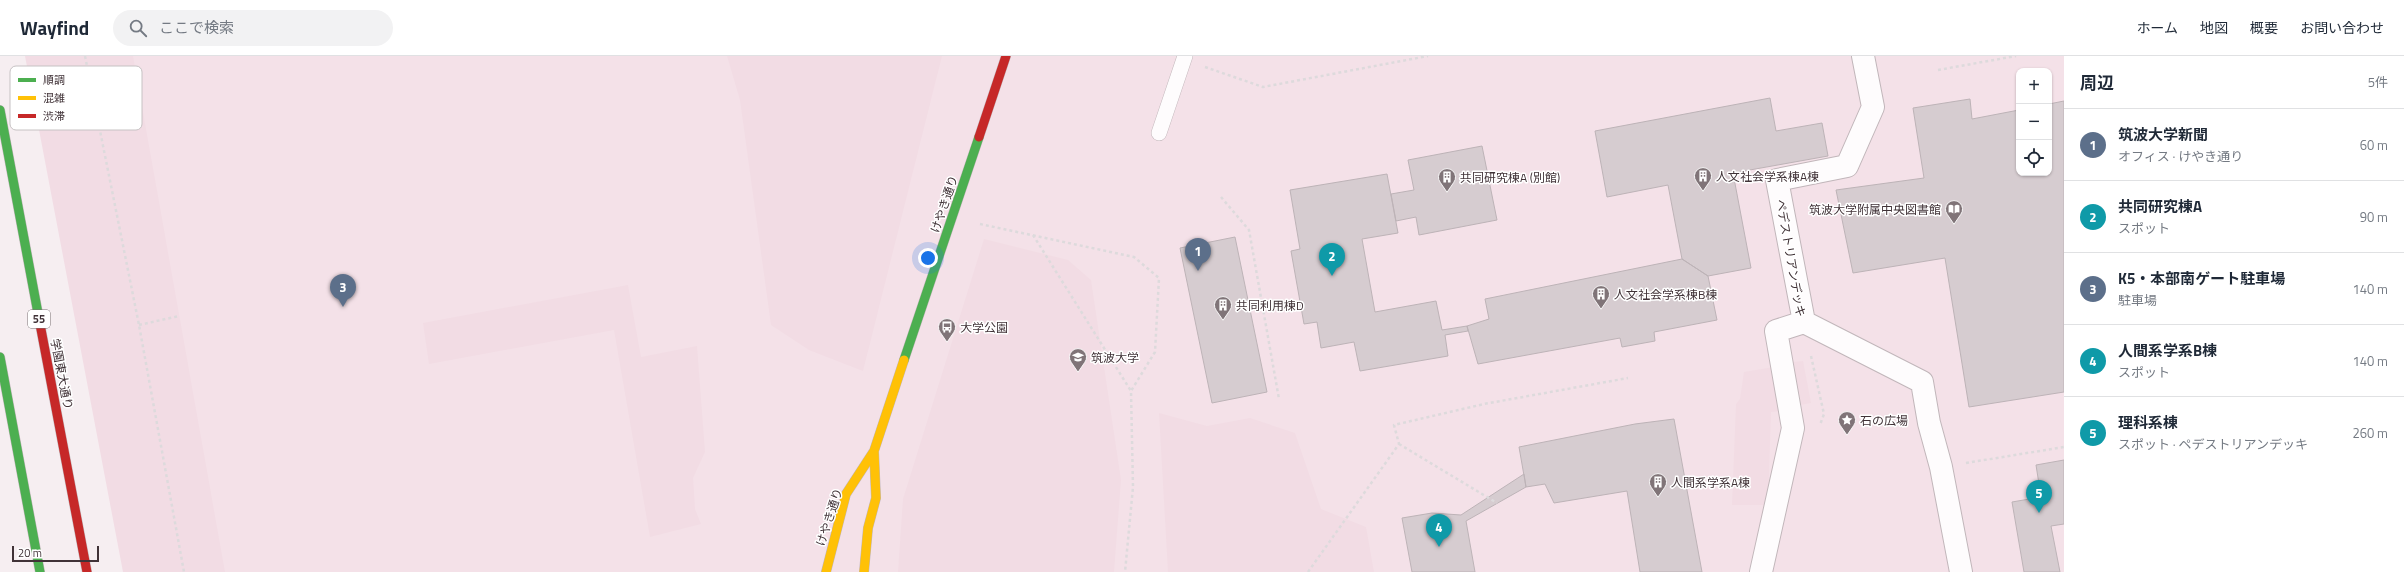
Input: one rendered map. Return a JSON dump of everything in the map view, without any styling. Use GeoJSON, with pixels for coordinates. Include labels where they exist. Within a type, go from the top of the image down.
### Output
{"type":"FeatureCollection","features":[{"type":"Feature","properties":{"kind":"main road","name":"けやき通り"},"geometry":{"type":"LineString","coordinates":[[826,572],[846,494],[874,451],[1006,56]]}},
{"type":"Feature","properties":{"kind":"main road","name":"学園東大通り"},"geometry":{"type":"LineString","coordinates":[[0,110],[87,572]]}},
{"type":"Feature","properties":{"kind":"main road"},"geometry":{"type":"LineString","coordinates":[[0,357],[40,572]]}},
{"type":"Feature","properties":{"kind":"main road","name":"けやき通り"},"geometry":{"type":"LineString","coordinates":[[864,572],[868,528],[876,498],[874,451]]}},
{"type":"Feature","properties":{"kind":"street","name":"ペデストリアンデッキ"},"geometry":{"type":"LineString","coordinates":[[1761,572],[1794,428],[1776,331],[1804,322],[1777,180],[1847,166],[1872,107],[1863,56]]}},
{"type":"Feature","properties":{"kind":"street"},"geometry":{"type":"LineString","coordinates":[[1804,322],[1922,382],[1929,423],[1942,467],[1961,572]]}},
{"type":"Feature","properties":{"kind":"lane"},"geometry":{"type":"LineString","coordinates":[[1159,133],[1184,58]]}},
{"type":"Feature","properties":{"kind":"path"},"geometry":{"type":"LineString","coordinates":[[85,56],[87,66]]}},
{"type":"Feature","properties":{"kind":"path"},"geometry":{"type":"LineString","coordinates":[[1184,58],[1263,87],[1428,56]]}},
{"type":"Feature","properties":{"kind":"path"},"geometry":{"type":"LineString","coordinates":[[1938,70],[2016,56]]}},
{"type":"Feature","properties":{"kind":"path"},"geometry":{"type":"LineString","coordinates":[[100,130],[139,325],[184,572]]}},
{"type":"Feature","properties":{"kind":"path"},"geometry":{"type":"LineString","coordinates":[[1221,197],[1249,230],[1279,399]]}},
{"type":"Feature","properties":{"kind":"path"},"geometry":{"type":"LineString","coordinates":[[980,224],[1134,257],[1159,278],[1155,352],[1131,391]]}},
{"type":"Feature","properties":{"kind":"path"},"geometry":{"type":"LineString","coordinates":[[1033,235],[1131,391],[1133,487],[1125,572]]}},
{"type":"Feature","properties":{"kind":"path"},"geometry":{"type":"LineString","coordinates":[[139,325],[179,316]]}},
{"type":"Feature","properties":{"kind":"path"},"geometry":{"type":"LineString","coordinates":[[1815,373],[1821,401]]}},
{"type":"Feature","properties":{"kind":"path"},"geometry":{"type":"LineString","coordinates":[[1497,503],[1399,444],[1394,425],[1484,404],[1628,378]]}},
{"type":"Feature","properties":{"kind":"path"},"geometry":{"type":"LineString","coordinates":[[1308,572],[1399,444]]}},
{"type":"Feature","properties":{"kind":"path"},"geometry":{"type":"LineString","coordinates":[[1977,461],[2064,447]]}},
{"type":"Feature","properties":{"kind":"shaded area"},"geometry":{"type":"Polygon","coordinates":[[[25,56],[133,56],[135,66],[27,66],[25,56]]]}},
{"type":"Feature","properties":{"kind":"shaded area","name":"筑波大学"},"geometry":{"type":"Polygon","coordinates":[[[29,56],[2064,56],[2064,572],[132,572],[44,130],[142,130],[142,66],[31,66],[29,56]]]}},
{"type":"Feature","properties":{"kind":"shaded area"},"geometry":{"type":"Polygon","coordinates":[[[727,56],[942,56],[863,371],[809,350],[771,325],[740,100],[727,56]]]}},
{"type":"Feature","properties":{"kind":"shaded area"},"geometry":{"type":"Polygon","coordinates":[[[142,106],[225,572],[123,572],[39,130],[142,130],[142,106]]]}},
{"type":"Feature","properties":{"kind":"shaded area"},"geometry":{"type":"Polygon","coordinates":[[[984,239],[1068,260],[1091,280],[1121,480],[1114,572],[898,572],[903,499],[984,239]]]}},
{"type":"Feature","properties":{"kind":"shaded area"},"geometry":{"type":"Polygon","coordinates":[[[628,285],[641,357],[697,346],[705,452],[693,478],[695,509],[701,524],[650,537],[614,330],[429,364],[423,323],[628,285]]]}},
{"type":"Feature","properties":{"kind":"shaded area"},"geometry":{"type":"Polygon","coordinates":[[[1803,361],[1811,403],[1800,405],[1793,362],[1803,361]]]}},
{"type":"Feature","properties":{"kind":"shaded area"},"geometry":{"type":"Polygon","coordinates":[[[1774,367],[1782,411],[1771,412],[1768,505],[1732,505],[1736,404],[1740,399],[1744,372],[1774,367]]]}},
{"type":"Feature","properties":{"kind":"shaded area"},"geometry":{"type":"Polygon","coordinates":[[[1159,413],[1207,426],[1250,418],[1295,433],[1321,509],[1366,527],[1374,572],[1168,572],[1159,413]]]}},
{"type":"Feature","properties":{"kind":"building","name":"人文社会学系棟A棟"},"geometry":{"type":"Polygon","coordinates":[[[1770,98],[1776,131],[1822,123],[1828,156],[1733,173],[1751,268],[1708,276],[1682,259],[1668,185],[1607,197],[1595,131],[1770,98]]]}},
{"type":"Feature","properties":{"kind":"building","name":"筑波大学附属中央図書館"},"geometry":{"type":"Polygon","coordinates":[[[1970,99],[1972,119],[2016,111],[2016,176],[2052,176],[2052,103],[2064,101],[2064,392],[1969,407],[1945,258],[1853,273],[1836,190],[1924,178],[1913,108],[1970,99]]]}},
{"type":"Feature","properties":{"kind":"building","name":"共同研究棟A (別館)"},"geometry":{"type":"Polygon","coordinates":[[[1482,146],[1497,220],[1419,235],[1416,217],[1396,221],[1391,194],[1414,190],[1408,160],[1482,146]]]}},
{"type":"Feature","properties":{"kind":"building"},"geometry":{"type":"Polygon","coordinates":[[[1387,174],[1398,233],[1362,239],[1375,312],[1436,301],[1442,330],[1467,326],[1468,331],[1445,335],[1448,356],[1360,371],[1354,342],[1321,348],[1317,322],[1304,324],[1291,251],[1300,249],[1290,190],[1387,174]]]}},
{"type":"Feature","properties":{"kind":"building","name":"共同利用棟D"},"geometry":{"type":"Polygon","coordinates":[[[1235,237],[1267,392],[1212,403],[1180,248],[1235,237]]]}},
{"type":"Feature","properties":{"kind":"building","name":"人文社会学系棟B棟"},"geometry":{"type":"Polygon","coordinates":[[[1682,259],[1708,276],[1717,320],[1654,332],[1655,341],[1622,347],[1620,338],[1478,364],[1467,326],[1489,319],[1485,299],[1682,259]]]}},
{"type":"Feature","properties":{"kind":"building","name":"人間系学系A棟"},"geometry":{"type":"Polygon","coordinates":[[[1674,419],[1702,572],[1640,572],[1627,491],[1554,503],[1545,484],[1526,487],[1519,447],[1635,424],[1674,419]]]}},
{"type":"Feature","properties":{"kind":"building"},"geometry":{"type":"Polygon","coordinates":[[[2064,460],[2064,524],[2051,526],[2060,572],[2024,572],[2012,502],[2041,497],[2036,465],[2064,460]]]}},
{"type":"Feature","properties":{"kind":"building"},"geometry":{"type":"Polygon","coordinates":[[[1524,474],[1526,487],[1466,521],[1475,572],[1412,572],[1402,518],[1432,513],[1461,515],[1524,474]]]}},
{"type":"Feature","properties":{"kind":"traffic: fast"},"geometry":{"type":"LineString","coordinates":[[0,110],[40,324]]}},
{"type":"Feature","properties":{"kind":"traffic: fast"},"geometry":{"type":"LineString","coordinates":[[904,360],[979,137]]}},
{"type":"Feature","properties":{"kind":"traffic: fast"},"geometry":{"type":"LineString","coordinates":[[0,357],[40,572]]}},
{"type":"Feature","properties":{"kind":"traffic: slow"},"geometry":{"type":"LineString","coordinates":[[826,572],[846,494],[874,451],[904,360]]}},
{"type":"Feature","properties":{"kind":"traffic: slow"},"geometry":{"type":"LineString","coordinates":[[864,572],[868,528],[876,498],[874,451]]}},
{"type":"Feature","properties":{"kind":"traffic: jam"},"geometry":{"type":"LineString","coordinates":[[979,137],[1006,56]]}},
{"type":"Feature","properties":{"kind":"traffic: jam"},"geometry":{"type":"LineString","coordinates":[[40,324],[87,572]]}},
{"type":"Feature","properties":{"kind":"place","name":"人文社会学系棟A棟"},"geometry":{"type":"Point","coordinates":[1703,191]}},
{"type":"Feature","properties":{"kind":"place","name":"共同研究棟A (別館)"},"geometry":{"type":"Point","coordinates":[1447,192]}},
{"type":"Feature","properties":{"kind":"place","name":"筑波大学附属中央図書館"},"geometry":{"type":"Point","coordinates":[1954,224]}},
{"type":"Feature","properties":{"kind":"place","name":"筑波大学新聞"},"geometry":{"type":"Point","coordinates":[1198,271]}},
{"type":"Feature","properties":{"kind":"place","name":"共同研究棟A"},"geometry":{"type":"Point","coordinates":[1332,276]}},
{"type":"Feature","properties":{"kind":"place","name":"K5・本部南ゲート駐車場"},"geometry":{"type":"Point","coordinates":[343,307]}},
{"type":"Feature","properties":{"kind":"place","name":"人文社会学系棟B棟"},"geometry":{"type":"Point","coordinates":[1601,309]}},
{"type":"Feature","properties":{"kind":"place","name":"共同利用棟D"},"geometry":{"type":"Point","coordinates":[1223,320]}},
{"type":"Feature","properties":{"kind":"place","name":"大学公園"},"geometry":{"type":"Point","coordinates":[947,342]}},
{"type":"Feature","properties":{"kind":"place","name":"筑波大学"},"geometry":{"type":"Point","coordinates":[1078,372]}},
{"type":"Feature","properties":{"kind":"place","name":"石の広場"},"geometry":{"type":"Point","coordinates":[1847,435]}},
{"type":"Feature","properties":{"kind":"place","name":"人間系学系A棟"},"geometry":{"type":"Point","coordinates":[1658,497]}},
{"type":"Feature","properties":{"kind":"place","name":"理科系棟"},"geometry":{"type":"Point","coordinates":[2039,513]}},
{"type":"Feature","properties":{"kind":"place","name":"人間系学系B棟"},"geometry":{"type":"Point","coordinates":[1439,547]}}]}
